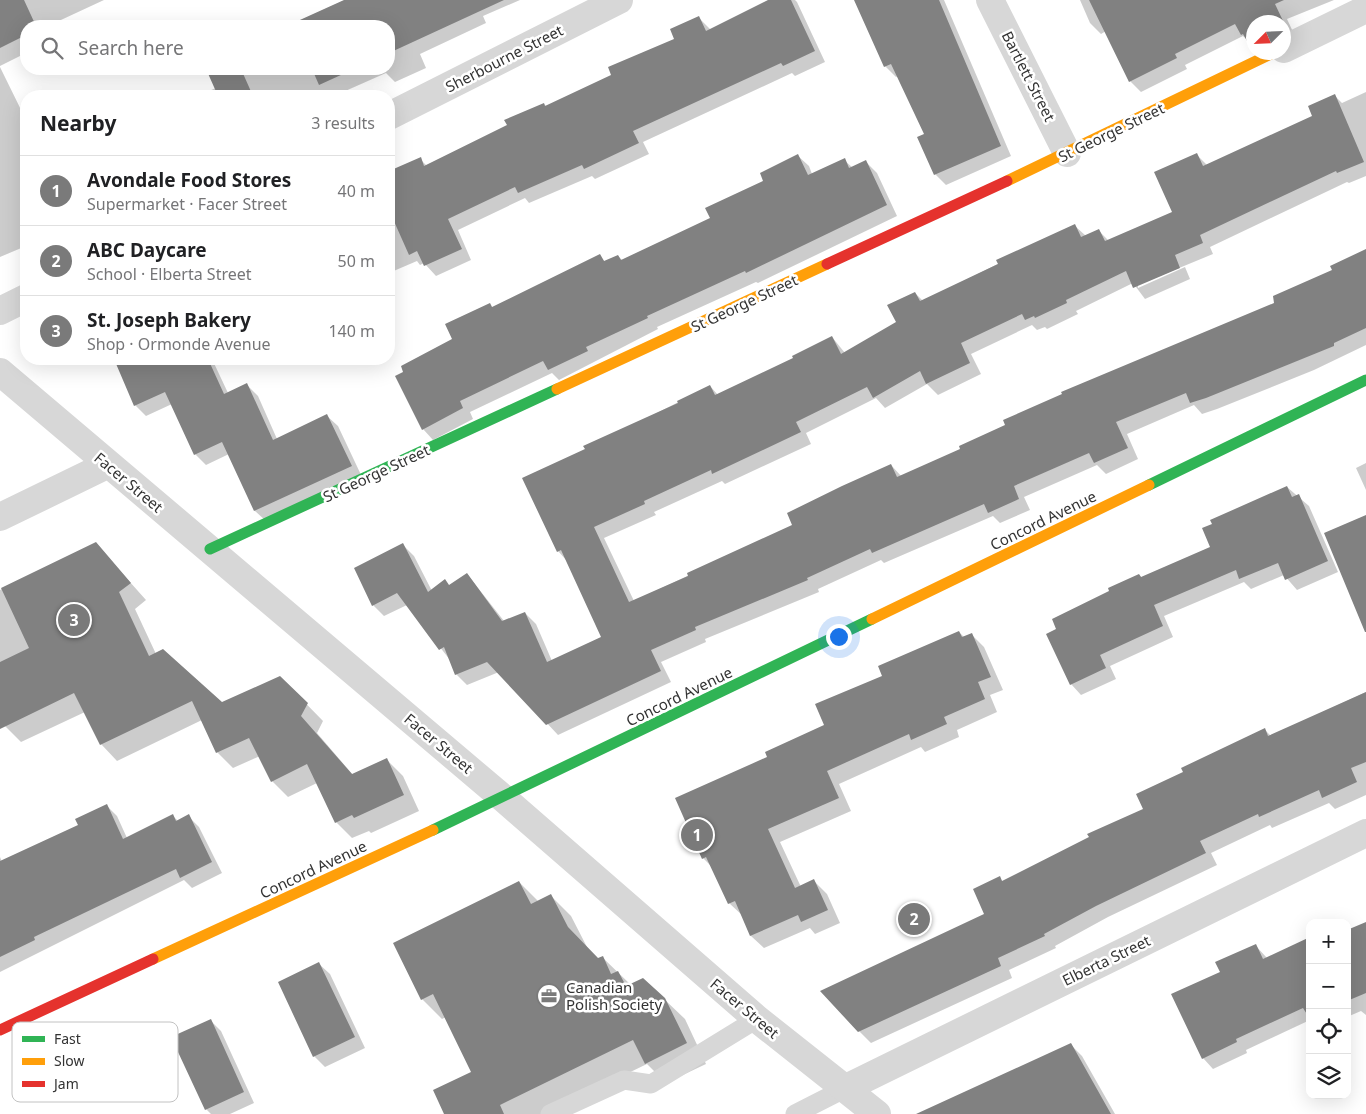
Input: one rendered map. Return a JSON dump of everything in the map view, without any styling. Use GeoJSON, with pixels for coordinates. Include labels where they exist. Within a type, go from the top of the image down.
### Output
{"type":"FeatureCollection","features":[{"type":"Feature","properties":{"kind":"street","name":"Sherbourne Street"},"geometry":{"type":"LineString","coordinates":[[395,113],[619,0]]}},
{"type":"Feature","properties":{"kind":"street","name":"Bartlett Street"},"geometry":{"type":"LineString","coordinates":[[990,0],[1067,153]]}},
{"type":"Feature","properties":{"kind":"street"},"geometry":{"type":"LineString","coordinates":[[1291,46],[1366,9]]}},
{"type":"Feature","properties":{"kind":"street","name":"St George Street"},"geometry":{"type":"LineString","coordinates":[[210,550],[1067,153],[1259,60]]}},
{"type":"Feature","properties":{"kind":"street"},"geometry":{"type":"LineString","coordinates":[[0,311],[20,301]]}},
{"type":"Feature","properties":{"kind":"street","name":"Facer Street"},"geometry":{"type":"LineString","coordinates":[[0,372],[107,465],[503,798],[757,1019],[877,1114]]}},
{"type":"Feature","properties":{"kind":"street","name":"Concord Avenue"},"geometry":{"type":"LineString","coordinates":[[17,1022],[503,798],[1366,380]]}},
{"type":"Feature","properties":{"kind":"street"},"geometry":{"type":"LineString","coordinates":[[0,517],[107,465]]}},
{"type":"Feature","properties":{"kind":"street","name":"Elberta Street"},"geometry":{"type":"LineString","coordinates":[[846,1088],[1366,832]]}},
{"type":"Feature","properties":{"kind":"street","name":"Concord Avenue"},"geometry":{"type":"LineString","coordinates":[[0,1030],[12,1024]]}},
{"type":"Feature","properties":{"kind":"lane"},"geometry":{"type":"LineString","coordinates":[[550,1114],[624,1080],[651,1084],[757,1019]]}},
{"type":"Feature","properties":{"kind":"lane"},"geometry":{"type":"LineString","coordinates":[[795,1114],[846,1088]]}},
{"type":"Feature","properties":{"kind":"building"},"geometry":{"type":"Polygon","coordinates":[[[0,0],[24,0],[33,20],[20,20],[20,38],[0,48],[0,0]]]}},
{"type":"Feature","properties":{"kind":"building"},"geometry":{"type":"Polygon","coordinates":[[[344,0],[504,0],[395,50],[395,20],[300,20],[344,0]]]}},
{"type":"Feature","properties":{"kind":"building"},"geometry":{"type":"Polygon","coordinates":[[[768,0],[791,0],[815,51],[783,66],[781,63],[633,131],[639,143],[584,169],[582,165],[518,193],[515,187],[448,219],[462,249],[424,266],[417,251],[409,255],[395,224],[395,168],[421,157],[424,166],[507,125],[504,120],[544,103],[545,106],[611,75],[608,67],[674,39],[670,29],[699,16],[706,31],[768,0]]]}},
{"type":"Feature","properties":{"kind":"building"},"geometry":{"type":"Polygon","coordinates":[[[854,0],[939,0],[1001,146],[934,175],[917,137],[924,134],[891,64],[884,67],[854,0]]]}},
{"type":"Feature","properties":{"kind":"building"},"geometry":{"type":"Polygon","coordinates":[[[1089,0],[1284,0],[1275,4],[1280,15],[1246,15],[1246,39],[1243,34],[1241,35],[1235,24],[1175,54],[1177,58],[1129,82],[1089,0]]]}},
{"type":"Feature","properties":{"kind":"building"},"geometry":{"type":"Polygon","coordinates":[[[209,75],[244,75],[250,90],[215,90],[209,75]]]}},
{"type":"Feature","properties":{"kind":"building"},"geometry":{"type":"Polygon","coordinates":[[[315,75],[341,75],[319,85],[315,75]]]}},
{"type":"Feature","properties":{"kind":"building"},"geometry":{"type":"Polygon","coordinates":[[[1335,94],[1364,162],[1337,173],[1336,171],[1200,235],[1203,243],[1175,255],[1180,268],[1133,288],[1126,271],[1066,300],[1067,303],[1035,318],[1034,316],[1025,320],[1022,314],[961,343],[970,363],[926,384],[920,371],[873,398],[867,387],[796,422],[801,432],[712,474],[711,470],[644,501],[645,504],[594,527],[629,602],[688,576],[687,573],[792,525],[787,513],[842,486],[891,464],[897,477],[960,449],[959,446],[1005,425],[1003,420],[1062,394],[1061,392],[1274,303],[1273,296],[1332,270],[1330,266],[1366,249],[1366,328],[1334,343],[1334,346],[1206,398],[1190,403],[1186,393],[1116,422],[1128,448],[1094,463],[1089,453],[1014,486],[1019,499],[988,513],[984,504],[872,553],[870,549],[807,578],[808,580],[695,627],[696,630],[651,650],[661,671],[546,725],[487,662],[455,675],[444,647],[439,650],[397,593],[372,606],[354,568],[403,543],[428,592],[445,579],[449,585],[467,573],[502,621],[525,612],[547,662],[601,637],[561,550],[557,552],[522,478],[585,449],[583,446],[678,403],[677,401],[710,385],[715,395],[793,358],[792,356],[832,336],[841,354],[896,322],[887,305],[915,292],[920,301],[998,264],[996,260],[1075,224],[1081,237],[1099,229],[1105,241],[1172,212],[1154,172],[1197,153],[1203,166],[1312,116],[1308,106],[1335,94]]]}},
{"type":"Feature","properties":{"kind":"building"},"geometry":{"type":"Polygon","coordinates":[[[798,154],[808,175],[845,158],[849,168],[866,160],[887,205],[746,273],[745,271],[647,316],[648,318],[586,347],[588,351],[548,370],[543,361],[460,401],[463,408],[422,430],[395,376],[403,372],[401,366],[452,339],[445,324],[490,303],[492,307],[600,254],[604,261],[618,255],[621,260],[710,218],[705,208],[763,181],[760,173],[798,154]]]}},
{"type":"Feature","properties":{"kind":"building"},"geometry":{"type":"Polygon","coordinates":[[[117,365],[211,365],[224,394],[247,383],[273,440],[327,414],[352,466],[254,511],[222,442],[194,455],[165,392],[134,406],[117,365]]]}},
{"type":"Feature","properties":{"kind":"building"},"geometry":{"type":"Polygon","coordinates":[[[1287,486],[1292,497],[1299,494],[1328,561],[1285,580],[1278,563],[1239,579],[1236,570],[1154,605],[1163,626],[1100,655],[1106,668],[1070,685],[1046,634],[1056,629],[1052,619],[1109,591],[1108,588],[1139,574],[1141,577],[1210,547],[1202,528],[1212,524],[1210,520],[1287,486]]]}},
{"type":"Feature","properties":{"kind":"building"},"geometry":{"type":"Polygon","coordinates":[[[1366,515],[1366,632],[1365,632],[1324,533],[1366,515]]]}},
{"type":"Feature","properties":{"kind":"building"},"geometry":{"type":"Polygon","coordinates":[[[96,542],[131,583],[119,592],[149,656],[163,649],[222,702],[280,676],[308,703],[301,716],[352,774],[387,758],[404,795],[354,818],[352,815],[335,823],[307,764],[271,782],[249,738],[216,753],[192,701],[100,745],[74,693],[0,729],[0,662],[29,648],[1,588],[96,542]]]}},
{"type":"Feature","properties":{"kind":"building"},"geometry":{"type":"Polygon","coordinates":[[[959,631],[962,637],[972,633],[991,677],[978,682],[985,699],[944,717],[947,724],[911,740],[909,734],[827,771],[839,798],[768,829],[795,888],[814,879],[828,910],[801,922],[798,915],[750,936],[735,901],[728,904],[706,857],[702,859],[675,798],[767,757],[765,752],[824,725],[815,704],[882,676],[878,666],[959,631]]]}},
{"type":"Feature","properties":{"kind":"building"},"geometry":{"type":"Polygon","coordinates":[[[1366,692],[1366,762],[1351,768],[1357,782],[1322,798],[1319,790],[1259,817],[1258,814],[1200,841],[1206,853],[1096,906],[1044,934],[1045,936],[998,958],[1001,966],[858,1032],[820,991],[984,914],[973,889],[1000,876],[1002,881],[1089,837],[1087,834],[1143,809],[1136,794],[1183,772],[1181,768],[1265,728],[1268,736],[1366,692]]]}},
{"type":"Feature","properties":{"kind":"building"},"geometry":{"type":"Polygon","coordinates":[[[107,804],[123,839],[173,814],[176,821],[189,814],[212,862],[180,878],[176,869],[34,937],[35,940],[0,957],[0,861],[78,825],[75,819],[107,804]]]}},
{"type":"Feature","properties":{"kind":"building","name":"Canadian Polish Society"},"geometry":{"type":"Polygon","coordinates":[[[519,881],[531,904],[551,894],[568,927],[598,958],[603,956],[611,974],[618,971],[626,986],[643,978],[665,998],[687,1043],[645,1064],[633,1040],[500,1105],[504,1114],[444,1114],[433,1090],[471,1072],[433,994],[421,1000],[393,943],[519,881]]]}},
{"type":"Feature","properties":{"kind":"building"},"geometry":{"type":"Polygon","coordinates":[[[1366,922],[1366,993],[1351,999],[1351,964],[1351,928],[1366,922]]]}},
{"type":"Feature","properties":{"kind":"building"},"geometry":{"type":"Polygon","coordinates":[[[1306,939],[1306,1013],[1303,1008],[1236,1039],[1237,1042],[1202,1059],[1171,994],[1220,972],[1215,962],[1256,944],[1263,959],[1306,939]]]}},
{"type":"Feature","properties":{"kind":"building"},"geometry":{"type":"Polygon","coordinates":[[[319,962],[355,1037],[313,1057],[278,982],[319,962]]]}},
{"type":"Feature","properties":{"kind":"building"},"geometry":{"type":"Polygon","coordinates":[[[211,1019],[244,1092],[205,1110],[178,1052],[178,1034],[211,1019]]]}},
{"type":"Feature","properties":{"kind":"building"},"geometry":{"type":"Polygon","coordinates":[[[1071,1043],[1111,1114],[916,1114],[1071,1043]]]}},
{"type":"Feature","properties":{"kind":"traffic: fast"},"geometry":{"type":"LineString","coordinates":[[1149,485],[1366,380]]}},
{"type":"Feature","properties":{"kind":"traffic: fast"},"geometry":{"type":"LineString","coordinates":[[210,549],[557,389]]}},
{"type":"Feature","properties":{"kind":"traffic: fast"},"geometry":{"type":"LineString","coordinates":[[433,830],[872,619]]}},
{"type":"Feature","properties":{"kind":"traffic: slow"},"geometry":{"type":"LineString","coordinates":[[1007,181],[1258,60]]}},
{"type":"Feature","properties":{"kind":"traffic: slow"},"geometry":{"type":"LineString","coordinates":[[557,389],[827,264]]}},
{"type":"Feature","properties":{"kind":"traffic: slow"},"geometry":{"type":"LineString","coordinates":[[872,619],[1149,485]]}},
{"type":"Feature","properties":{"kind":"traffic: slow"},"geometry":{"type":"LineString","coordinates":[[153,959],[433,830]]}},
{"type":"Feature","properties":{"kind":"traffic: jam"},"geometry":{"type":"LineString","coordinates":[[827,264],[1007,181]]}},
{"type":"Feature","properties":{"kind":"traffic: jam"},"geometry":{"type":"LineString","coordinates":[[17,1022],[153,959]]}},
{"type":"Feature","properties":{"kind":"traffic: jam"},"geometry":{"type":"LineString","coordinates":[[0,1030],[12,1024]]}},
{"type":"Feature","properties":{"kind":"place","name":"St. Joseph Bakery"},"geometry":{"type":"Point","coordinates":[74,620]}},
{"type":"Feature","properties":{"kind":"place","name":"Avondale Food Stores"},"geometry":{"type":"Point","coordinates":[697,835]}},
{"type":"Feature","properties":{"kind":"place","name":"ABC Daycare"},"geometry":{"type":"Point","coordinates":[914,919]}},
{"type":"Feature","properties":{"kind":"place","name":"Canadian Polish Society"},"geometry":{"type":"Point","coordinates":[549,996]}}]}
